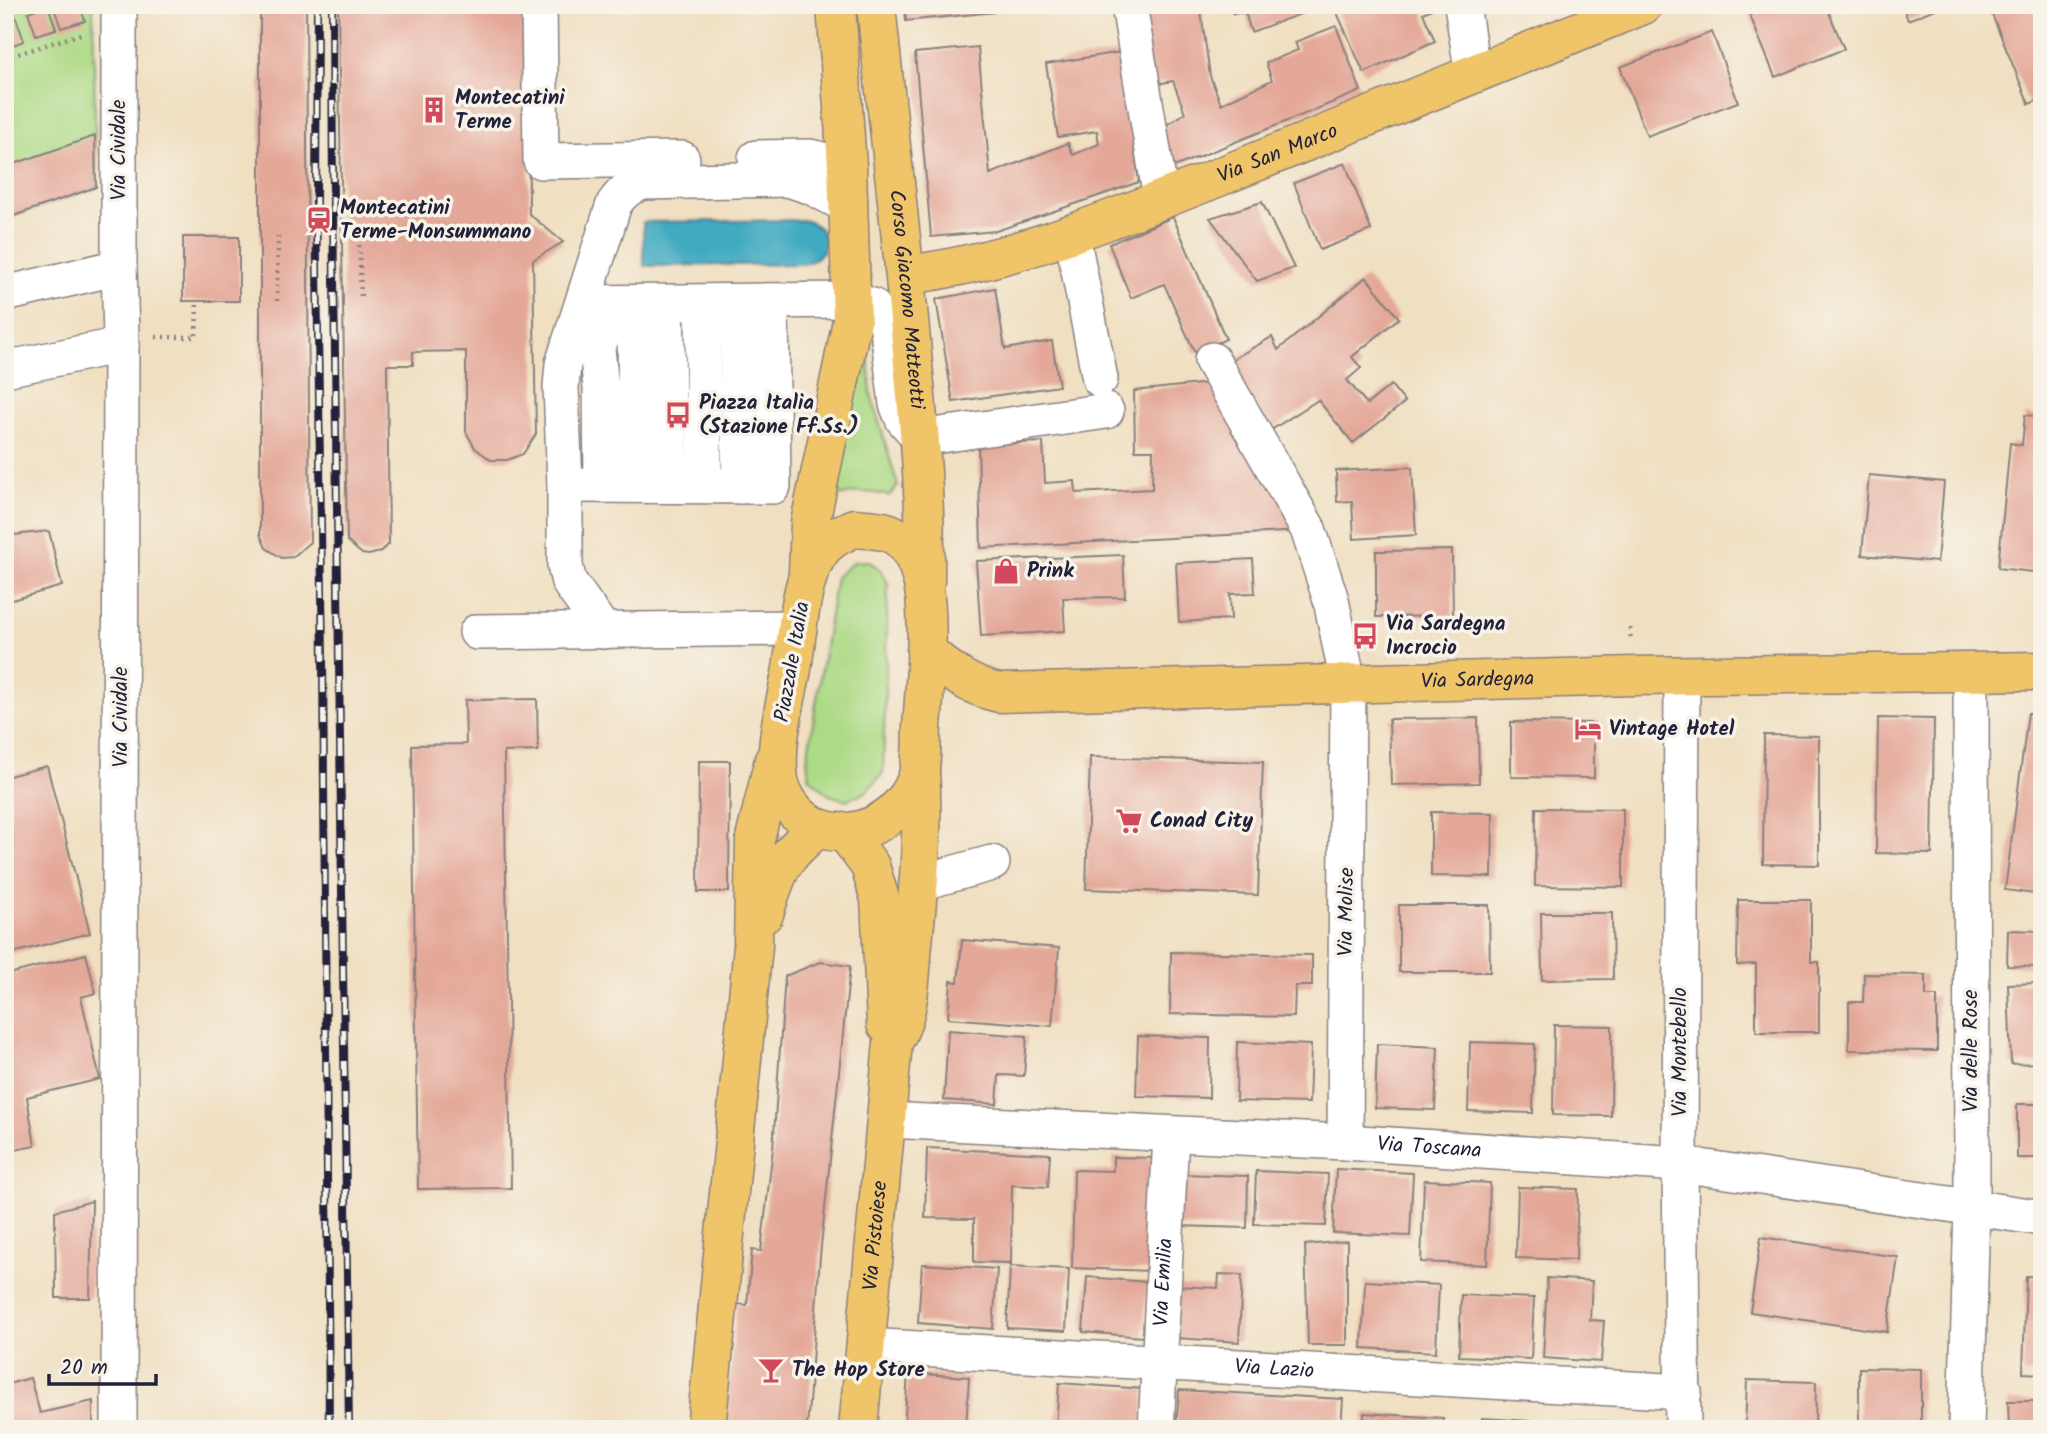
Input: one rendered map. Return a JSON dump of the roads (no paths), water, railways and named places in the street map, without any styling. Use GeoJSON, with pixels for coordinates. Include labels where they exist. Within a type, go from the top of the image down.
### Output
{"type":"FeatureCollection","features":[{"type":"Feature","properties":{"kind":"main road"},"geometry":{"type":"LineString","coordinates":[[808,572],[810,523],[849,338],[853,300],[836,5]]}},
{"type":"Feature","properties":{"kind":"main road","name":"Corso Giacomo Matteotti"},"geometry":{"type":"LineString","coordinates":[[876,5],[920,438],[926,524],[925,593]]}},
{"type":"Feature","properties":{"kind":"main road","name":"Via San Marco"},"geometry":{"type":"LineString","coordinates":[[905,275],[997,259],[1072,235],[1643,5]]}},
{"type":"Feature","properties":{"kind":"main road","name":"Piazzale Italia"},"geometry":{"type":"LineString","coordinates":[[854,528],[881,530],[892,533],[912,554],[925,593],[926,651],[920,764],[916,780],[897,808],[885,819],[868,827],[832,830],[806,823],[784,796],[778,770],[779,741],[808,572],[825,545],[835,537],[854,528]]}},
{"type":"Feature","properties":{"kind":"main road","name":"Via Sardegna"},"geometry":{"type":"LineString","coordinates":[[926,651],[953,675],[979,689],[999,693],[1348,682],[2042,671]]}},
{"type":"Feature","properties":{"kind":"main road"},"geometry":{"type":"LineString","coordinates":[[706,1429],[753,946],[755,839],[779,741]]}},
{"type":"Feature","properties":{"kind":"main road","name":"Via Pistoiese"},"geometry":{"type":"LineString","coordinates":[[858,1429],[893,1042],[902,1027],[908,996],[919,883],[922,797],[920,764]]}},
{"type":"Feature","properties":{"kind":"main road"},"geometry":{"type":"LineString","coordinates":[[753,946],[778,870],[789,853],[832,830]]}},
{"type":"Feature","properties":{"kind":"main road","name":"Via Pistoiese"},"geometry":{"type":"LineString","coordinates":[[832,830],[870,866],[880,899],[886,1024],[893,1042]]}},
{"type":"Feature","properties":{"kind":"main road"},"geometry":{"type":"LineString","coordinates":[[870,866],[891,883],[919,883]]}},
{"type":"Feature","properties":{"kind":"street","name":"Via Cividale"},"geometry":{"type":"LineString","coordinates":[[119,5],[119,1429]]}},
{"type":"Feature","properties":{"kind":"street"},"geometry":{"type":"LineString","coordinates":[[539,5],[541,161],[810,157],[847,166]]}},
{"type":"Feature","properties":{"kind":"street"},"geometry":{"type":"LineString","coordinates":[[869,5],[881,62]]}},
{"type":"Feature","properties":{"kind":"street"},"geometry":{"type":"LineString","coordinates":[[1129,5],[1161,199]]}},
{"type":"Feature","properties":{"kind":"street"},"geometry":{"type":"LineString","coordinates":[[1462,5],[1473,75]]}},
{"type":"Feature","properties":{"kind":"street"},"geometry":{"type":"LineString","coordinates":[[670,485],[625,303],[614,204],[622,193],[644,182],[788,179],[812,187],[848,206]]}},
{"type":"Feature","properties":{"kind":"street"},"geometry":{"type":"LineString","coordinates":[[604,631],[569,582],[565,566],[561,376],[563,365],[625,303],[853,300],[872,306],[887,322],[897,404],[903,419],[920,438],[1103,395],[1072,235]]}},
{"type":"Feature","properties":{"kind":"street"},"geometry":{"type":"LineString","coordinates":[[5,294],[119,267]]}},
{"type":"Feature","properties":{"kind":"street"},"geometry":{"type":"LineString","coordinates":[[670,485],[720,302]]}},
{"type":"Feature","properties":{"kind":"street"},"geometry":{"type":"LineString","coordinates":[[720,302],[740,485]]}},
{"type":"Feature","properties":{"kind":"street"},"geometry":{"type":"LineString","coordinates":[[565,485],[773,486],[771,302]]}},
{"type":"Feature","properties":{"kind":"street"},"geometry":{"type":"LineString","coordinates":[[602,485],[601,388],[597,348],[625,303]]}},
{"type":"Feature","properties":{"kind":"street"},"geometry":{"type":"LineString","coordinates":[[5,369],[121,345]]}},
{"type":"Feature","properties":{"kind":"street","name":"Via Molise"},"geometry":{"type":"LineString","coordinates":[[1212,360],[1308,529],[1331,600],[1348,682],[1345,1142]]}},
{"type":"Feature","properties":{"kind":"street"},"geometry":{"type":"LineString","coordinates":[[477,632],[799,628]]}},
{"type":"Feature","properties":{"kind":"street","name":"Via delle Rose"},"geometry":{"type":"LineString","coordinates":[[1966,1429],[1972,1206],[1971,673]]}},
{"type":"Feature","properties":{"kind":"street","name":"Via Montebello"},"geometry":{"type":"LineString","coordinates":[[1682,676],[1680,1164],[1683,1429]]}},
{"type":"Feature","properties":{"kind":"street"},"geometry":{"type":"LineString","coordinates":[[919,883],[992,863]]}},
{"type":"Feature","properties":{"kind":"street","name":"Via Toscana"},"geometry":{"type":"LineString","coordinates":[[886,1120],[1345,1142],[1680,1164],[2042,1218]]}},
{"type":"Feature","properties":{"kind":"street","name":"Via Emilia"},"geometry":{"type":"LineString","coordinates":[[1156,1429],[1171,1135]]}},
{"type":"Feature","properties":{"kind":"street","name":"Via Lazio"},"geometry":{"type":"LineString","coordinates":[[865,1346],[1684,1392]]}},
{"type":"Feature","properties":{"kind":"water"},"geometry":{"type":"Polygon","coordinates":[[[803,220],[819,229],[825,241],[820,254],[804,264],[644,266],[643,222],[803,220]]]}},
{"type":"Feature","properties":{"kind":"railway"},"geometry":{"type":"LineString","coordinates":[[317,5],[316,202],[323,658],[329,1429]]}},
{"type":"Feature","properties":{"kind":"railway"},"geometry":{"type":"LineString","coordinates":[[332,5],[349,1429]]}},
{"type":"Feature","properties":{"kind":"place","name":"Montecatini Terme"},"geometry":{"type":"Point","coordinates":[434,110]}},
{"type":"Feature","properties":{"kind":"place","name":"Montecatini Terme-Monsummano"},"geometry":{"type":"Point","coordinates":[319,220]}},
{"type":"Feature","properties":{"kind":"place","name":"Piazza Italia (Stazione Ff.Ss.)"},"geometry":{"type":"Point","coordinates":[678,415]}},
{"type":"Feature","properties":{"kind":"place","name":"Prink"},"geometry":{"type":"Point","coordinates":[1006,571]}},
{"type":"Feature","properties":{"kind":"place","name":"Via Sardegna Incrocio"},"geometry":{"type":"Point","coordinates":[1365,636]}},
{"type":"Feature","properties":{"kind":"place","name":"Vintage Hotel"},"geometry":{"type":"Point","coordinates":[1588,729]}},
{"type":"Feature","properties":{"kind":"place","name":"Conad City"},"geometry":{"type":"Point","coordinates":[1129,821]}},
{"type":"Feature","properties":{"kind":"place","name":"The Hop Store"},"geometry":{"type":"Point","coordinates":[771,1370]}}]}
